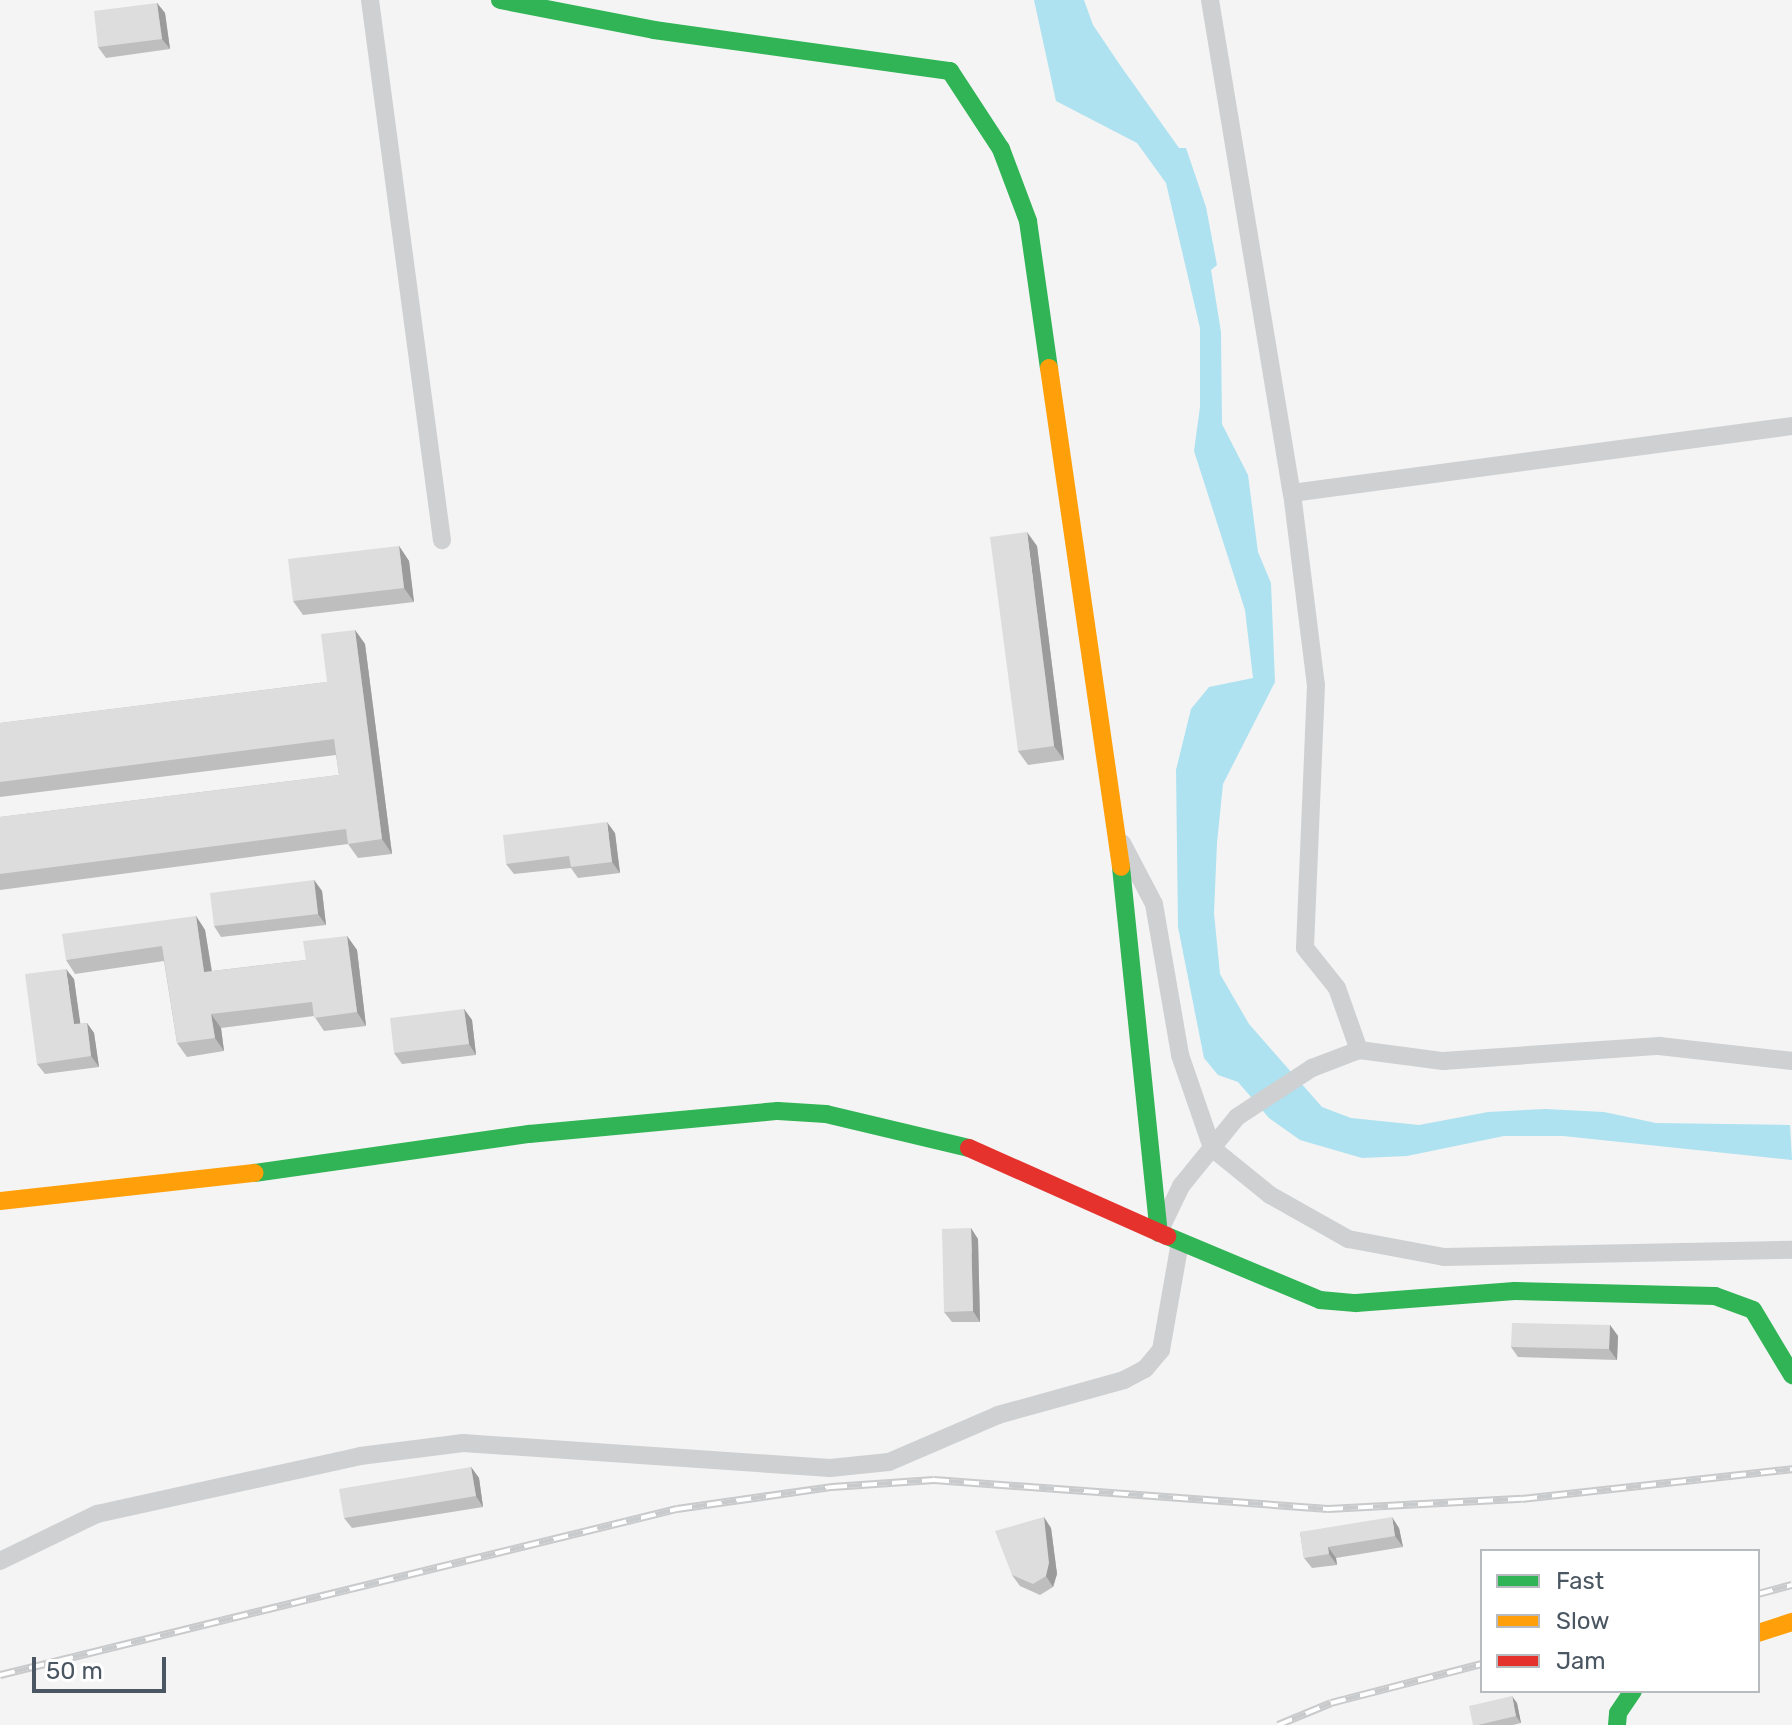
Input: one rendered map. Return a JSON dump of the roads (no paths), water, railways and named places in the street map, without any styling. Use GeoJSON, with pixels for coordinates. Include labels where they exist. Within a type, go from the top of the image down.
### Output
{"type":"FeatureCollection","features":[{"type":"Feature","properties":{"kind":"street"},"geometry":{"type":"LineString","coordinates":[[370,0],[442,540]]}},
{"type":"Feature","properties":{"kind":"street"},"geometry":{"type":"LineString","coordinates":[[500,0],[654,30],[950,71],[1001,149],[1028,221],[1117,833],[1159,1233]]}},
{"type":"Feature","properties":{"kind":"street"},"geometry":{"type":"LineString","coordinates":[[1210,0],[1292,493],[1316,685],[1305,948],[1337,988],[1359,1050]]}},
{"type":"Feature","properties":{"kind":"street"},"geometry":{"type":"LineString","coordinates":[[1292,493],[1792,426]]}},
{"type":"Feature","properties":{"kind":"street"},"geometry":{"type":"LineString","coordinates":[[1117,833],[1154,904],[1180,1055],[1212,1148],[1270,1195],[1348,1239],[1444,1257],[1792,1250]]}},
{"type":"Feature","properties":{"kind":"street"},"geometry":{"type":"LineString","coordinates":[[1159,1233],[1181,1186],[1237,1117],[1312,1068],[1359,1050],[1443,1061],[1659,1046],[1792,1061]]}},
{"type":"Feature","properties":{"kind":"street"},"geometry":{"type":"LineString","coordinates":[[0,1201],[372,1160],[529,1134],[778,1111],[866,1121],[968,1148],[1320,1300],[1356,1303],[1515,1291],[1715,1296],[1753,1310],[1792,1373]]}},
{"type":"Feature","properties":{"kind":"street"},"geometry":{"type":"LineString","coordinates":[[0,1561],[97,1514],[360,1456],[463,1443],[830,1468],[889,1462],[998,1415],[1124,1380],[1145,1369],[1161,1350],[1180,1242]]}},
{"type":"Feature","properties":{"kind":"street"},"geometry":{"type":"LineString","coordinates":[[1760,1632],[1792,1622]]}},
{"type":"Feature","properties":{"kind":"street"},"geometry":{"type":"LineString","coordinates":[[1617,1725],[1618,1713],[1632,1693]]}},
{"type":"Feature","properties":{"kind":"water"},"geometry":{"type":"Polygon","coordinates":[[[1034,0],[1084,0],[1093,25],[1120,65],[1179,148],[1186,148],[1206,207],[1217,265],[1211,270],[1221,332],[1222,424],[1248,475],[1258,552],[1271,583],[1275,682],[1223,784],[1217,843],[1214,913],[1220,974],[1249,1024],[1322,1107],[1351,1118],[1419,1125],[1488,1112],[1545,1109],[1604,1112],[1656,1123],[1790,1125],[1792,1160],[1563,1136],[1504,1136],[1407,1156],[1362,1158],[1300,1140],[1269,1118],[1238,1082],[1218,1075],[1204,1058],[1178,927],[1176,770],[1191,709],[1209,687],[1253,678],[1245,610],[1194,451],[1200,407],[1200,328],[1166,183],[1137,143],[1056,101],[1034,0]]]}},
{"type":"Feature","properties":{"kind":"railway"},"geometry":{"type":"LineString","coordinates":[[0,1675],[677,1509],[832,1487],[934,1480],[1328,1509],[1522,1499],[1792,1469]]}},
{"type":"Feature","properties":{"kind":"railway"},"geometry":{"type":"LineString","coordinates":[[1760,1593],[1792,1585]]}},
{"type":"Feature","properties":{"kind":"railway"},"geometry":{"type":"LineString","coordinates":[[1278,1725],[1331,1703],[1480,1665]]}}]}
